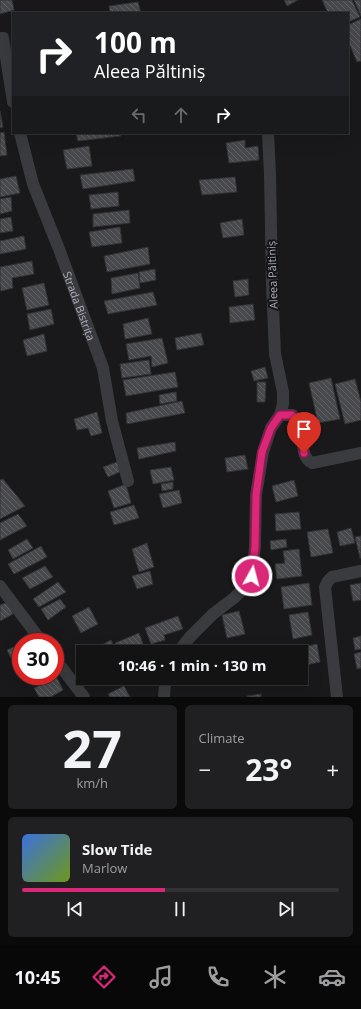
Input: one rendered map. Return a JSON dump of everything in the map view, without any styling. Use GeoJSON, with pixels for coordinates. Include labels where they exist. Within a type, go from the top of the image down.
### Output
{"type":"FeatureCollection","features":[{"type":"Feature","properties":{"kind":"street"},"geometry":{"type":"LineString","coordinates":[[0,38],[3,38],[12,96]]}},
{"type":"Feature","properties":{"kind":"street","name":"Strada Bistrița"},"geometry":{"type":"LineString","coordinates":[[20,134],[33,184],[103,368],[112,421],[128,481]]}},
{"type":"Feature","properties":{"kind":"street","name":"Aleea Păltiniș"},"geometry":{"type":"LineString","coordinates":[[184,645],[213,614],[234,598],[246,586],[252,576],[255,547],[256,495],[262,452],[271,428],[280,415],[284,404],[275,354],[268,134]]}},
{"type":"Feature","properties":{"kind":"street"},"geometry":{"type":"LineString","coordinates":[[280,415],[292,415],[299,423],[302,432],[304,453],[312,463],[361,453]]}},
{"type":"Feature","properties":{"kind":"street"},"geometry":{"type":"LineString","coordinates":[[337,697],[325,587],[332,577],[361,571]]}},
{"type":"Feature","properties":{"kind":"street"},"geometry":{"type":"LineString","coordinates":[[0,586],[35,633]]}},
{"type":"Feature","properties":{"kind":"street"},"geometry":{"type":"LineString","coordinates":[[64,671],[84,697]]}},
{"type":"Feature","properties":{"kind":"street"},"geometry":{"type":"LineString","coordinates":[[164,697],[165,685]]}},
{"type":"Feature","properties":{"kind":"building"},"geometry":{"type":"Polygon","coordinates":[[[0,0],[12,0],[14,10],[0,14],[0,0]]]}},
{"type":"Feature","properties":{"kind":"building"},"geometry":{"type":"Polygon","coordinates":[[[284,0],[298,0],[287,6],[284,0]]]}},
{"type":"Feature","properties":{"kind":"building"},"geometry":{"type":"Polygon","coordinates":[[[322,0],[352,0],[360,17],[349,22],[349,12],[328,12],[322,0]]]}},
{"type":"Feature","properties":{"kind":"building"},"geometry":{"type":"Polygon","coordinates":[[[354,0],[361,0],[361,16],[354,0]]]}},
{"type":"Feature","properties":{"kind":"building"},"geometry":{"type":"Polygon","coordinates":[[[138,2],[141,12],[110,12],[109,6],[138,2]]]}},
{"type":"Feature","properties":{"kind":"building"},"geometry":{"type":"Polygon","coordinates":[[[361,19],[361,61],[357,62],[349,43],[349,25],[361,19]]]}},
{"type":"Feature","properties":{"kind":"building"},"geometry":{"type":"Polygon","coordinates":[[[0,111],[3,127],[0,128],[0,111]]]}},
{"type":"Feature","properties":{"kind":"building"},"geometry":{"type":"Polygon","coordinates":[[[4,132],[7,155],[0,156],[0,133],[4,132]]]}},
{"type":"Feature","properties":{"kind":"building"},"geometry":{"type":"Polygon","coordinates":[[[76,134],[120,134],[121,136],[78,141],[76,134]]]}},
{"type":"Feature","properties":{"kind":"building"},"geometry":{"type":"Polygon","coordinates":[[[245,140],[245,148],[258,146],[259,160],[229,163],[226,143],[245,140]]]}},
{"type":"Feature","properties":{"kind":"building"},"geometry":{"type":"Polygon","coordinates":[[[89,146],[92,166],[67,169],[63,150],[89,146]]]}},
{"type":"Feature","properties":{"kind":"building"},"geometry":{"type":"Polygon","coordinates":[[[133,169],[135,181],[83,189],[80,175],[133,169]]]}},
{"type":"Feature","properties":{"kind":"building"},"geometry":{"type":"Polygon","coordinates":[[[16,176],[20,193],[0,197],[0,179],[16,176]]]}},
{"type":"Feature","properties":{"kind":"building"},"geometry":{"type":"Polygon","coordinates":[[[235,177],[237,192],[202,195],[199,180],[235,177]]]}},
{"type":"Feature","properties":{"kind":"building"},"geometry":{"type":"Polygon","coordinates":[[[118,192],[119,206],[91,209],[89,195],[118,192]]]}},
{"type":"Feature","properties":{"kind":"building"},"geometry":{"type":"Polygon","coordinates":[[[11,197],[12,211],[0,214],[0,199],[11,197]]]}},
{"type":"Feature","properties":{"kind":"building"},"geometry":{"type":"Polygon","coordinates":[[[129,210],[130,223],[93,227],[93,214],[129,210]]]}},
{"type":"Feature","properties":{"kind":"building"},"geometry":{"type":"Polygon","coordinates":[[[11,217],[13,231],[0,233],[0,219],[11,217]]]}},
{"type":"Feature","properties":{"kind":"building"},"geometry":{"type":"Polygon","coordinates":[[[242,219],[244,235],[223,238],[220,223],[242,219]]]}},
{"type":"Feature","properties":{"kind":"building"},"geometry":{"type":"Polygon","coordinates":[[[120,227],[122,243],[92,247],[89,232],[120,227]]]}},
{"type":"Feature","properties":{"kind":"building"},"geometry":{"type":"Polygon","coordinates":[[[24,236],[26,249],[0,254],[0,241],[24,236]]]}},
{"type":"Feature","properties":{"kind":"building"},"geometry":{"type":"Polygon","coordinates":[[[148,247],[150,264],[107,272],[104,256],[148,247]]]}},
{"type":"Feature","properties":{"kind":"building"},"geometry":{"type":"Polygon","coordinates":[[[32,261],[34,274],[12,278],[13,288],[1,291],[0,267],[32,261]]]}},
{"type":"Feature","properties":{"kind":"building"},"geometry":{"type":"Polygon","coordinates":[[[155,269],[156,280],[140,283],[139,272],[155,269]]]}},
{"type":"Feature","properties":{"kind":"building"},"geometry":{"type":"Polygon","coordinates":[[[138,273],[140,288],[112,294],[111,278],[138,273]]]}},
{"type":"Feature","properties":{"kind":"building"},"geometry":{"type":"Polygon","coordinates":[[[248,279],[249,295],[235,297],[233,281],[248,279]]]}},
{"type":"Feature","properties":{"kind":"building"},"geometry":{"type":"Polygon","coordinates":[[[44,283],[49,305],[27,310],[22,288],[44,283]]]}},
{"type":"Feature","properties":{"kind":"building"},"geometry":{"type":"Polygon","coordinates":[[[153,292],[157,305],[108,314],[104,301],[153,292]]]}},
{"type":"Feature","properties":{"kind":"building"},"geometry":{"type":"Polygon","coordinates":[[[253,304],[255,320],[230,323],[229,307],[253,304]]]}},
{"type":"Feature","properties":{"kind":"building"},"geometry":{"type":"Polygon","coordinates":[[[51,309],[54,324],[30,330],[27,314],[51,309]]]}},
{"type":"Feature","properties":{"kind":"building"},"geometry":{"type":"Polygon","coordinates":[[[148,318],[152,334],[125,339],[123,324],[148,318]]]}},
{"type":"Feature","properties":{"kind":"building"},"geometry":{"type":"Polygon","coordinates":[[[201,333],[204,345],[177,350],[175,338],[201,333]]]}},
{"type":"Feature","properties":{"kind":"building"},"geometry":{"type":"Polygon","coordinates":[[[44,334],[47,351],[27,356],[23,340],[44,334]]]}},
{"type":"Feature","properties":{"kind":"building"},"geometry":{"type":"Polygon","coordinates":[[[162,338],[168,363],[152,367],[151,356],[129,360],[126,344],[162,338]]]}},
{"type":"Feature","properties":{"kind":"building"},"geometry":{"type":"Polygon","coordinates":[[[149,360],[151,374],[122,378],[120,364],[149,360]]]}},
{"type":"Feature","properties":{"kind":"building"},"geometry":{"type":"Polygon","coordinates":[[[265,367],[268,378],[254,381],[251,371],[265,367]]]}},
{"type":"Feature","properties":{"kind":"building"},"geometry":{"type":"Polygon","coordinates":[[[175,372],[178,387],[126,396],[123,380],[175,372]]]}},
{"type":"Feature","properties":{"kind":"building"},"geometry":{"type":"Polygon","coordinates":[[[331,378],[340,419],[318,423],[309,383],[331,378]]]}},
{"type":"Feature","properties":{"kind":"building"},"geometry":{"type":"Polygon","coordinates":[[[355,379],[361,402],[361,420],[345,424],[335,384],[355,379]]]}},
{"type":"Feature","properties":{"kind":"building"},"geometry":{"type":"Polygon","coordinates":[[[257,382],[266,382],[265,402],[257,402],[257,382]]]}},
{"type":"Feature","properties":{"kind":"building"},"geometry":{"type":"Polygon","coordinates":[[[176,392],[177,401],[160,404],[159,395],[176,392]]]}},
{"type":"Feature","properties":{"kind":"building"},"geometry":{"type":"Polygon","coordinates":[[[182,401],[185,413],[127,424],[126,413],[182,401]]]}},
{"type":"Feature","properties":{"kind":"building"},"geometry":{"type":"Polygon","coordinates":[[[97,412],[102,433],[91,436],[88,428],[77,430],[74,419],[97,412]]]}},
{"type":"Feature","properties":{"kind":"building"},"geometry":{"type":"Polygon","coordinates":[[[175,442],[176,451],[139,459],[137,448],[175,442]]]}},
{"type":"Feature","properties":{"kind":"building"},"geometry":{"type":"Polygon","coordinates":[[[245,455],[248,469],[227,472],[225,458],[245,455]]]}},
{"type":"Feature","properties":{"kind":"building"},"geometry":{"type":"Polygon","coordinates":[[[120,461],[122,471],[108,477],[103,467],[120,461]]]}},
{"type":"Feature","properties":{"kind":"building"},"geometry":{"type":"Polygon","coordinates":[[[171,467],[174,480],[153,484],[150,470],[171,467]]]}},
{"type":"Feature","properties":{"kind":"building"},"geometry":{"type":"Polygon","coordinates":[[[3,479],[25,506],[0,519],[0,480],[3,479]]]}},
{"type":"Feature","properties":{"kind":"building"},"geometry":{"type":"Polygon","coordinates":[[[294,480],[298,496],[276,502],[272,486],[294,480]]]}},
{"type":"Feature","properties":{"kind":"building"},"geometry":{"type":"Polygon","coordinates":[[[173,482],[173,489],[162,491],[161,484],[173,482]]]}},
{"type":"Feature","properties":{"kind":"building"},"geometry":{"type":"Polygon","coordinates":[[[126,484],[131,503],[114,508],[108,491],[126,484]]]}},
{"type":"Feature","properties":{"kind":"building"},"geometry":{"type":"Polygon","coordinates":[[[179,490],[182,503],[163,508],[159,494],[179,490]]]}},
{"type":"Feature","properties":{"kind":"building"},"geometry":{"type":"Polygon","coordinates":[[[134,505],[139,518],[114,525],[110,512],[134,505]]]}},
{"type":"Feature","properties":{"kind":"building"},"geometry":{"type":"Polygon","coordinates":[[[299,512],[301,529],[276,531],[275,514],[299,512]]]}},
{"type":"Feature","properties":{"kind":"building"},"geometry":{"type":"Polygon","coordinates":[[[18,514],[27,526],[0,540],[0,523],[18,514]]]}},
{"type":"Feature","properties":{"kind":"building"},"geometry":{"type":"Polygon","coordinates":[[[351,528],[355,543],[340,546],[337,532],[351,528]]]}},
{"type":"Feature","properties":{"kind":"building"},"geometry":{"type":"Polygon","coordinates":[[[328,529],[333,553],[311,557],[307,532],[328,529]]]}},
{"type":"Feature","properties":{"kind":"building"},"geometry":{"type":"Polygon","coordinates":[[[361,536],[361,558],[360,558],[355,537],[361,536]]]}},
{"type":"Feature","properties":{"kind":"building"},"geometry":{"type":"Polygon","coordinates":[[[27,539],[33,548],[13,559],[8,550],[27,539]]]}},
{"type":"Feature","properties":{"kind":"building"},"geometry":{"type":"Polygon","coordinates":[[[286,539],[287,547],[271,550],[270,541],[286,539]]]}},
{"type":"Feature","properties":{"kind":"building"},"geometry":{"type":"Polygon","coordinates":[[[147,543],[154,567],[139,572],[132,549],[147,543]]]}},
{"type":"Feature","properties":{"kind":"building"},"geometry":{"type":"Polygon","coordinates":[[[41,546],[47,557],[14,574],[8,564],[41,546]]]}},
{"type":"Feature","properties":{"kind":"building"},"geometry":{"type":"Polygon","coordinates":[[[299,549],[302,576],[277,579],[275,564],[285,563],[283,551],[299,549]]]}},
{"type":"Feature","properties":{"kind":"building"},"geometry":{"type":"Polygon","coordinates":[[[45,566],[53,577],[30,589],[22,578],[45,566]]]}},
{"type":"Feature","properties":{"kind":"building"},"geometry":{"type":"Polygon","coordinates":[[[150,571],[153,584],[137,589],[132,576],[150,571]]]}},
{"type":"Feature","properties":{"kind":"building"},"geometry":{"type":"Polygon","coordinates":[[[58,582],[66,592],[39,607],[33,599],[58,582]]]}},
{"type":"Feature","properties":{"kind":"building"},"geometry":{"type":"Polygon","coordinates":[[[309,583],[312,605],[284,609],[281,587],[309,583]]]}},
{"type":"Feature","properties":{"kind":"building"},"geometry":{"type":"Polygon","coordinates":[[[361,583],[361,600],[353,601],[350,585],[361,583]]]}},
{"type":"Feature","properties":{"kind":"building"},"geometry":{"type":"Polygon","coordinates":[[[60,599],[66,607],[48,620],[41,609],[60,599]]]}},
{"type":"Feature","properties":{"kind":"building"},"geometry":{"type":"Polygon","coordinates":[[[8,602],[13,614],[0,621],[0,605],[8,602]]]}},
{"type":"Feature","properties":{"kind":"building"},"geometry":{"type":"Polygon","coordinates":[[[89,607],[98,624],[81,633],[72,616],[89,607]]]}},
{"type":"Feature","properties":{"kind":"building"},"geometry":{"type":"Polygon","coordinates":[[[239,611],[245,634],[227,638],[222,615],[239,611]]]}},
{"type":"Feature","properties":{"kind":"building"},"geometry":{"type":"Polygon","coordinates":[[[308,612],[312,635],[293,639],[289,615],[308,612]]]}},
{"type":"Feature","properties":{"kind":"building"},"geometry":{"type":"Polygon","coordinates":[[[178,616],[183,629],[164,635],[165,640],[151,644],[145,628],[178,616]]]}},
{"type":"Feature","properties":{"kind":"building"},"geometry":{"type":"Polygon","coordinates":[[[139,633],[143,645],[116,645],[115,643],[139,633]]]}},
{"type":"Feature","properties":{"kind":"building"},"geometry":{"type":"Polygon","coordinates":[[[361,636],[361,649],[355,650],[353,638],[361,636]]]}},
{"type":"Feature","properties":{"kind":"building"},"geometry":{"type":"Polygon","coordinates":[[[111,640],[114,645],[102,645],[111,640]]]}},
{"type":"Feature","properties":{"kind":"building"},"geometry":{"type":"Polygon","coordinates":[[[317,644],[320,662],[308,665],[308,646],[317,644]]]}},
{"type":"Feature","properties":{"kind":"building"},"geometry":{"type":"Polygon","coordinates":[[[12,648],[12,660],[7,650],[12,648]]]}},
{"type":"Feature","properties":{"kind":"building"},"geometry":{"type":"Polygon","coordinates":[[[361,652],[361,668],[357,669],[354,654],[361,652]]]}},
{"type":"Feature","properties":{"kind":"building"},"geometry":{"type":"Polygon","coordinates":[[[41,685],[60,685],[63,690],[51,697],[39,697],[34,688],[41,685]]]}},
{"type":"Feature","properties":{"kind":"building"},"geometry":{"type":"Polygon","coordinates":[[[124,686],[130,697],[110,697],[108,694],[124,686]]]}},
{"type":"Feature","properties":{"kind":"building"},"geometry":{"type":"Polygon","coordinates":[[[261,694],[261,697],[247,697],[247,696],[261,694]]]}},
{"type":"Feature","properties":{"kind":"route"},"geometry":{"type":"LineString","coordinates":[[252,576],[255,547],[256,495],[262,452],[271,428],[280,415],[292,415],[299,423],[302,432],[304,453]]}}]}
